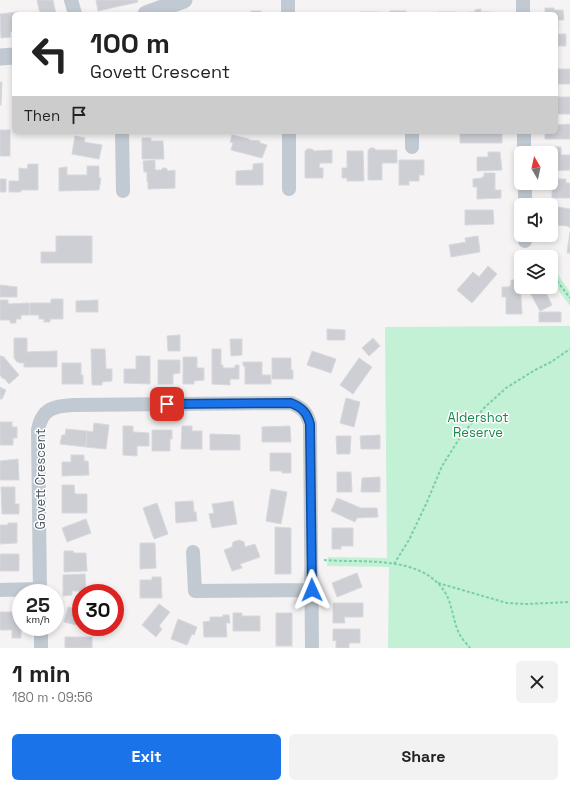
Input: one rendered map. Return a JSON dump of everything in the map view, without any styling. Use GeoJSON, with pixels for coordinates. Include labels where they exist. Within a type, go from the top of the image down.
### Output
{"type":"FeatureCollection","features":[{"type":"Feature","properties":{"kind":"street"},"geometry":{"type":"LineString","coordinates":[[71,0],[74,12]]}},
{"type":"Feature","properties":{"kind":"street"},"geometry":{"type":"LineString","coordinates":[[151,12],[184,0]]}},
{"type":"Feature","properties":{"kind":"street"},"geometry":{"type":"LineString","coordinates":[[288,0],[288,12]]}},
{"type":"Feature","properties":{"kind":"street"},"geometry":{"type":"LineString","coordinates":[[523,0],[523,12]]}},
{"type":"Feature","properties":{"kind":"street"},"geometry":{"type":"LineString","coordinates":[[0,57],[12,56]]}},
{"type":"Feature","properties":{"kind":"street"},"geometry":{"type":"LineString","coordinates":[[122,134],[123,191]]}},
{"type":"Feature","properties":{"kind":"street"},"geometry":{"type":"LineString","coordinates":[[289,134],[289,189]]}},
{"type":"Feature","properties":{"kind":"street"},"geometry":{"type":"LineString","coordinates":[[412,134],[412,147]]}},
{"type":"Feature","properties":{"kind":"street"},"geometry":{"type":"LineString","coordinates":[[524,134],[524,146]]}},
{"type":"Feature","properties":{"kind":"street","name":"Govett Crescent"},"geometry":{"type":"LineString","coordinates":[[40,584],[38,430],[40,420],[45,414],[55,407],[63,406],[291,403],[304,410],[310,424],[312,648]]}},
{"type":"Feature","properties":{"kind":"street"},"geometry":{"type":"LineString","coordinates":[[193,552],[195,591],[312,590]]}},
{"type":"Feature","properties":{"kind":"street"},"geometry":{"type":"LineString","coordinates":[[0,590],[12,590]]}},
{"type":"Feature","properties":{"kind":"street"},"geometry":{"type":"LineString","coordinates":[[41,636],[41,648]]}},
{"type":"Feature","properties":{"kind":"path"},"geometry":{"type":"LineString","coordinates":[[558,282],[570,298]]}},
{"type":"Feature","properties":{"kind":"path"},"geometry":{"type":"LineString","coordinates":[[394,564],[409,540],[442,466],[461,436],[484,408],[506,388],[551,362],[570,348]]}},
{"type":"Feature","properties":{"kind":"path"},"geometry":{"type":"LineString","coordinates":[[311,560],[394,564],[412,567],[431,577],[442,588],[450,603],[458,631],[470,648]]}},
{"type":"Feature","properties":{"kind":"path"},"geometry":{"type":"LineString","coordinates":[[437,583],[507,603],[526,604],[570,602]]}},
{"type":"Feature","properties":{"kind":"green space"},"geometry":{"type":"Polygon","coordinates":[[[558,275],[570,292],[570,306],[558,290],[558,275]]]}},
{"type":"Feature","properties":{"kind":"green space","name":"Aldershot Reserve"},"geometry":{"type":"Polygon","coordinates":[[[570,326],[570,648],[388,648],[389,567],[327,566],[328,557],[387,558],[385,327],[570,326]]]}},
{"type":"Feature","properties":{"kind":"building"},"geometry":{"type":"Polygon","coordinates":[[[37,0],[53,0],[56,12],[40,12],[37,0]]]}},
{"type":"Feature","properties":{"kind":"building"},"geometry":{"type":"Polygon","coordinates":[[[96,0],[137,0],[138,2],[98,11],[96,0]]]}},
{"type":"Feature","properties":{"kind":"building"},"geometry":{"type":"Polygon","coordinates":[[[545,8],[563,10],[564,20],[558,20],[558,12],[545,12],[545,8]]]}},
{"type":"Feature","properties":{"kind":"building"},"geometry":{"type":"Polygon","coordinates":[[[481,9],[481,12],[475,12],[475,10],[481,9]]]}},
{"type":"Feature","properties":{"kind":"building"},"geometry":{"type":"Polygon","coordinates":[[[390,11],[406,11],[406,12],[390,11]]]}},
{"type":"Feature","properties":{"kind":"building"},"geometry":{"type":"Polygon","coordinates":[[[12,13],[12,32],[10,32],[11,37],[1,38],[0,14],[12,13]]]}},
{"type":"Feature","properties":{"kind":"building"},"geometry":{"type":"Polygon","coordinates":[[[558,34],[566,34],[566,46],[558,46],[558,34]]]}},
{"type":"Feature","properties":{"kind":"building"},"geometry":{"type":"Polygon","coordinates":[[[558,69],[570,69],[570,84],[558,84],[558,69]]]}},
{"type":"Feature","properties":{"kind":"building"},"geometry":{"type":"Polygon","coordinates":[[[0,82],[2,82],[1,105],[0,105],[0,82]]]}},
{"type":"Feature","properties":{"kind":"building"},"geometry":{"type":"Polygon","coordinates":[[[558,97],[570,97],[570,114],[558,114],[558,97]]]}},
{"type":"Feature","properties":{"kind":"building"},"geometry":{"type":"Polygon","coordinates":[[[570,124],[570,139],[545,139],[545,134],[558,134],[558,125],[570,124]]]}},
{"type":"Feature","properties":{"kind":"building"},"geometry":{"type":"Polygon","coordinates":[[[0,130],[10,130],[10,156],[0,156],[0,130]]]}},
{"type":"Feature","properties":{"kind":"building"},"geometry":{"type":"Polygon","coordinates":[[[460,134],[502,134],[502,143],[460,143],[460,134]]]}},
{"type":"Feature","properties":{"kind":"building"},"geometry":{"type":"Polygon","coordinates":[[[232,135],[249,140],[260,141],[260,143],[267,145],[262,158],[231,150],[233,143],[230,142],[232,135]]]}},
{"type":"Feature","properties":{"kind":"building"},"geometry":{"type":"Polygon","coordinates":[[[75,136],[85,138],[84,142],[102,145],[99,159],[72,154],[75,136]]]}},
{"type":"Feature","properties":{"kind":"building"},"geometry":{"type":"Polygon","coordinates":[[[142,138],[151,138],[151,141],[163,141],[164,159],[142,159],[142,138]]]}},
{"type":"Feature","properties":{"kind":"building"},"geometry":{"type":"Polygon","coordinates":[[[558,147],[561,147],[561,155],[570,155],[570,170],[558,171],[558,147]]]}},
{"type":"Feature","properties":{"kind":"building"},"geometry":{"type":"Polygon","coordinates":[[[370,148],[374,148],[376,150],[397,150],[397,163],[382,163],[382,180],[368,180],[368,151],[370,148]]]}},
{"type":"Feature","properties":{"kind":"building"},"geometry":{"type":"Polygon","coordinates":[[[307,149],[312,149],[314,151],[332,150],[332,163],[320,163],[319,168],[323,168],[323,178],[305,178],[305,151],[307,149]]]}},
{"type":"Feature","properties":{"kind":"building"},"geometry":{"type":"Polygon","coordinates":[[[347,151],[363,151],[364,181],[347,181],[347,178],[342,178],[342,168],[347,168],[347,151]]]}},
{"type":"Feature","properties":{"kind":"building"},"geometry":{"type":"Polygon","coordinates":[[[488,152],[500,152],[502,170],[477,171],[477,157],[488,157],[488,152]]]}},
{"type":"Feature","properties":{"kind":"building"},"geometry":{"type":"Polygon","coordinates":[[[155,160],[155,170],[166,168],[168,171],[175,170],[175,188],[148,189],[147,172],[144,172],[143,161],[155,160]]]}},
{"type":"Feature","properties":{"kind":"building"},"geometry":{"type":"Polygon","coordinates":[[[399,160],[424,160],[424,175],[419,175],[419,181],[409,181],[409,185],[399,185],[399,160]]]}},
{"type":"Feature","properties":{"kind":"building"},"geometry":{"type":"Polygon","coordinates":[[[263,163],[263,185],[236,185],[236,171],[253,170],[253,164],[263,163]]]}},
{"type":"Feature","properties":{"kind":"building"},"geometry":{"type":"Polygon","coordinates":[[[28,164],[38,164],[38,190],[9,192],[9,181],[19,181],[19,168],[27,169],[28,164]]]}},
{"type":"Feature","properties":{"kind":"building"},"geometry":{"type":"Polygon","coordinates":[[[87,166],[99,166],[99,178],[101,178],[99,190],[59,191],[59,168],[67,167],[67,175],[87,175],[87,166]]]}},
{"type":"Feature","properties":{"kind":"building"},"geometry":{"type":"Polygon","coordinates":[[[484,173],[495,173],[495,190],[501,190],[501,198],[477,199],[477,187],[473,187],[473,179],[484,177],[484,173]]]}},
{"type":"Feature","properties":{"kind":"building"},"geometry":{"type":"Polygon","coordinates":[[[0,179],[6,179],[6,192],[0,192],[0,179]]]}},
{"type":"Feature","properties":{"kind":"building"},"geometry":{"type":"Polygon","coordinates":[[[558,179],[566,179],[566,183],[570,183],[570,198],[552,198],[552,190],[558,190],[558,179]]]}},
{"type":"Feature","properties":{"kind":"building"},"geometry":{"type":"Polygon","coordinates":[[[558,207],[570,209],[570,228],[568,226],[558,225],[558,207]]]}},
{"type":"Feature","properties":{"kind":"building"},"geometry":{"type":"Polygon","coordinates":[[[465,210],[493,210],[494,224],[465,225],[465,210]]]}},
{"type":"Feature","properties":{"kind":"building"},"geometry":{"type":"Polygon","coordinates":[[[570,232],[570,253],[567,253],[570,232]]]}},
{"type":"Feature","properties":{"kind":"building"},"geometry":{"type":"Polygon","coordinates":[[[56,236],[92,236],[92,263],[41,263],[41,252],[56,252],[56,236]]]}},
{"type":"Feature","properties":{"kind":"building"},"geometry":{"type":"Polygon","coordinates":[[[478,236],[480,252],[451,257],[449,245],[466,242],[465,238],[478,236]]]}},
{"type":"Feature","properties":{"kind":"building"},"geometry":{"type":"Polygon","coordinates":[[[488,266],[497,274],[472,303],[457,290],[473,272],[479,277],[488,266]]]}},
{"type":"Feature","properties":{"kind":"building"},"geometry":{"type":"Polygon","coordinates":[[[511,280],[514,280],[514,294],[521,294],[522,314],[506,314],[506,297],[502,297],[502,287],[508,287],[511,285],[511,280]]]}},
{"type":"Feature","properties":{"kind":"building"},"geometry":{"type":"Polygon","coordinates":[[[0,285],[17,287],[17,297],[0,297],[0,285]]]}},
{"type":"Feature","properties":{"kind":"building"},"geometry":{"type":"Polygon","coordinates":[[[531,294],[546,294],[552,305],[540,311],[531,294]]]}},
{"type":"Feature","properties":{"kind":"building"},"geometry":{"type":"Polygon","coordinates":[[[51,299],[63,299],[63,319],[50,319],[50,322],[44,322],[44,319],[39,319],[39,315],[30,315],[30,303],[51,303],[51,299]]]}},
{"type":"Feature","properties":{"kind":"building"},"geometry":{"type":"Polygon","coordinates":[[[0,300],[8,300],[8,304],[29,303],[30,315],[21,315],[21,319],[16,319],[16,323],[10,323],[10,320],[0,320],[0,300]]]}},
{"type":"Feature","properties":{"kind":"building"},"geometry":{"type":"Polygon","coordinates":[[[98,300],[98,312],[76,312],[76,301],[98,300]]]}},
{"type":"Feature","properties":{"kind":"building"},"geometry":{"type":"Polygon","coordinates":[[[539,312],[561,312],[561,322],[539,322],[539,312]]]}},
{"type":"Feature","properties":{"kind":"building"},"geometry":{"type":"Polygon","coordinates":[[[327,329],[345,330],[345,340],[327,340],[327,329]]]}},
{"type":"Feature","properties":{"kind":"building"},"geometry":{"type":"Polygon","coordinates":[[[180,335],[180,351],[168,351],[167,336],[180,335]]]}},
{"type":"Feature","properties":{"kind":"building"},"geometry":{"type":"Polygon","coordinates":[[[14,338],[27,338],[27,352],[57,351],[57,367],[24,367],[24,363],[17,362],[14,358],[14,338]]]}},
{"type":"Feature","properties":{"kind":"building"},"geometry":{"type":"Polygon","coordinates":[[[373,338],[380,346],[369,356],[362,348],[373,338]]]}},
{"type":"Feature","properties":{"kind":"building"},"geometry":{"type":"Polygon","coordinates":[[[230,339],[242,339],[242,355],[231,356],[230,339]]]}},
{"type":"Feature","properties":{"kind":"building"},"geometry":{"type":"Polygon","coordinates":[[[91,349],[105,349],[106,369],[112,369],[112,381],[102,382],[102,385],[92,385],[91,349]]]}},
{"type":"Feature","properties":{"kind":"building"},"geometry":{"type":"Polygon","coordinates":[[[212,349],[221,349],[221,365],[223,365],[223,368],[235,368],[235,365],[239,365],[239,379],[230,379],[230,385],[212,384],[212,349]]]}},
{"type":"Feature","properties":{"kind":"building"},"geometry":{"type":"Polygon","coordinates":[[[312,351],[336,359],[331,373],[307,365],[312,351]]]}},
{"type":"Feature","properties":{"kind":"building"},"geometry":{"type":"Polygon","coordinates":[[[0,355],[2,357],[3,356],[19,375],[9,384],[0,375],[0,355]]]}},
{"type":"Feature","properties":{"kind":"building"},"geometry":{"type":"Polygon","coordinates":[[[136,356],[150,356],[150,384],[124,383],[124,369],[136,369],[136,356]]]}},
{"type":"Feature","properties":{"kind":"building"},"geometry":{"type":"Polygon","coordinates":[[[183,357],[197,357],[197,368],[204,368],[204,380],[194,381],[194,384],[183,384],[183,357]]]}},
{"type":"Feature","properties":{"kind":"building"},"geometry":{"type":"Polygon","coordinates":[[[272,358],[291,358],[293,379],[272,379],[272,358]]]}},
{"type":"Feature","properties":{"kind":"building"},"geometry":{"type":"Polygon","coordinates":[[[359,358],[372,367],[353,394],[340,385],[359,358]]]}},
{"type":"Feature","properties":{"kind":"building"},"geometry":{"type":"Polygon","coordinates":[[[158,360],[180,360],[180,373],[173,374],[173,384],[158,384],[158,360]]]}},
{"type":"Feature","properties":{"kind":"building"},"geometry":{"type":"Polygon","coordinates":[[[243,362],[262,362],[262,375],[271,375],[271,384],[245,384],[245,366],[243,366],[243,362]]]}},
{"type":"Feature","properties":{"kind":"building"},"geometry":{"type":"Polygon","coordinates":[[[62,363],[81,363],[83,384],[62,384],[62,363]]]}},
{"type":"Feature","properties":{"kind":"building"},"geometry":{"type":"Polygon","coordinates":[[[0,387],[6,390],[2,399],[0,399],[0,387]]]}},
{"type":"Feature","properties":{"kind":"building"},"geometry":{"type":"Polygon","coordinates":[[[346,398],[360,402],[354,427],[340,423],[346,398]]]}},
{"type":"Feature","properties":{"kind":"building"},"geometry":{"type":"Polygon","coordinates":[[[0,422],[12,422],[12,427],[17,427],[17,438],[13,438],[13,445],[0,445],[0,422]]]}},
{"type":"Feature","properties":{"kind":"building"},"geometry":{"type":"Polygon","coordinates":[[[94,423],[109,425],[106,449],[86,447],[87,431],[93,432],[94,423]]]}},
{"type":"Feature","properties":{"kind":"building"},"geometry":{"type":"Polygon","coordinates":[[[123,426],[133,426],[133,432],[149,433],[149,446],[137,446],[137,456],[123,455],[123,426]]]}},
{"type":"Feature","properties":{"kind":"building"},"geometry":{"type":"Polygon","coordinates":[[[182,426],[192,426],[192,431],[202,431],[202,449],[181,449],[182,426]]]}},
{"type":"Feature","properties":{"kind":"building"},"geometry":{"type":"Polygon","coordinates":[[[290,426],[291,442],[262,442],[262,427],[290,426]]]}},
{"type":"Feature","properties":{"kind":"building"},"geometry":{"type":"Polygon","coordinates":[[[66,429],[87,431],[86,447],[60,444],[62,435],[65,435],[66,429]]]}},
{"type":"Feature","properties":{"kind":"building"},"geometry":{"type":"Polygon","coordinates":[[[152,430],[172,430],[170,451],[152,451],[152,430]]]}},
{"type":"Feature","properties":{"kind":"building"},"geometry":{"type":"Polygon","coordinates":[[[210,434],[240,435],[240,450],[210,450],[210,434]]]}},
{"type":"Feature","properties":{"kind":"building"},"geometry":{"type":"Polygon","coordinates":[[[380,435],[380,449],[361,449],[360,436],[380,435]]]}},
{"type":"Feature","properties":{"kind":"building"},"geometry":{"type":"Polygon","coordinates":[[[336,436],[351,436],[350,454],[337,454],[336,436]]]}},
{"type":"Feature","properties":{"kind":"building"},"geometry":{"type":"Polygon","coordinates":[[[270,453],[291,453],[291,473],[270,471],[270,453]]]}},
{"type":"Feature","properties":{"kind":"building"},"geometry":{"type":"Polygon","coordinates":[[[71,455],[84,455],[84,461],[88,461],[89,475],[62,476],[62,462],[71,462],[71,455]]]}},
{"type":"Feature","properties":{"kind":"building"},"geometry":{"type":"Polygon","coordinates":[[[18,459],[19,480],[0,480],[0,461],[18,459]]]}},
{"type":"Feature","properties":{"kind":"building"},"geometry":{"type":"Polygon","coordinates":[[[337,472],[351,472],[352,492],[337,492],[337,472]]]}},
{"type":"Feature","properties":{"kind":"building"},"geometry":{"type":"Polygon","coordinates":[[[380,477],[380,492],[361,492],[362,478],[380,477]]]}},
{"type":"Feature","properties":{"kind":"building"},"geometry":{"type":"Polygon","coordinates":[[[62,485],[74,485],[75,494],[87,494],[87,513],[62,513],[62,485]]]}},
{"type":"Feature","properties":{"kind":"building"},"geometry":{"type":"Polygon","coordinates":[[[1,487],[15,487],[15,504],[19,504],[19,514],[2,514],[1,487]]]}},
{"type":"Feature","properties":{"kind":"building"},"geometry":{"type":"Polygon","coordinates":[[[271,489],[287,492],[281,524],[266,521],[271,489]]]}},
{"type":"Feature","properties":{"kind":"building"},"geometry":{"type":"Polygon","coordinates":[[[337,498],[361,508],[377,508],[378,517],[357,518],[355,522],[331,511],[337,498]]]}},
{"type":"Feature","properties":{"kind":"building"},"geometry":{"type":"Polygon","coordinates":[[[193,501],[197,521],[176,523],[175,502],[193,501]]]}},
{"type":"Feature","properties":{"kind":"building"},"geometry":{"type":"Polygon","coordinates":[[[233,501],[237,524],[212,528],[209,514],[214,513],[212,504],[233,501]]]}},
{"type":"Feature","properties":{"kind":"building"},"geometry":{"type":"Polygon","coordinates":[[[157,503],[168,534],[154,539],[143,508],[157,503]]]}},
{"type":"Feature","properties":{"kind":"building"},"geometry":{"type":"Polygon","coordinates":[[[86,519],[91,533],[67,542],[62,528],[86,519]]]}},
{"type":"Feature","properties":{"kind":"building"},"geometry":{"type":"Polygon","coordinates":[[[8,523],[17,523],[17,543],[0,544],[0,525],[8,525],[8,523]]]}},
{"type":"Feature","properties":{"kind":"building"},"geometry":{"type":"Polygon","coordinates":[[[275,527],[291,528],[291,574],[275,574],[275,527]]]}},
{"type":"Feature","properties":{"kind":"building"},"geometry":{"type":"Polygon","coordinates":[[[332,528],[353,528],[353,546],[341,546],[341,549],[332,549],[332,528]]]}},
{"type":"Feature","properties":{"kind":"building"},"geometry":{"type":"Polygon","coordinates":[[[239,540],[244,542],[245,547],[255,544],[260,557],[240,564],[242,568],[232,571],[224,550],[232,547],[233,542],[239,540]]]}},
{"type":"Feature","properties":{"kind":"building"},"geometry":{"type":"Polygon","coordinates":[[[140,543],[155,543],[156,568],[140,569],[140,543]]]}},
{"type":"Feature","properties":{"kind":"building"},"geometry":{"type":"Polygon","coordinates":[[[64,551],[86,553],[87,571],[64,572],[64,551]]]}},
{"type":"Feature","properties":{"kind":"building"},"geometry":{"type":"Polygon","coordinates":[[[0,554],[19,554],[19,571],[0,571],[0,554]]]}},
{"type":"Feature","properties":{"kind":"building"},"geometry":{"type":"Polygon","coordinates":[[[357,573],[362,587],[337,597],[332,583],[357,573]]]}},
{"type":"Feature","properties":{"kind":"building"},"geometry":{"type":"Polygon","coordinates":[[[85,574],[86,584],[72,584],[72,595],[64,596],[63,575],[85,574]]]}},
{"type":"Feature","properties":{"kind":"building"},"geometry":{"type":"Polygon","coordinates":[[[152,577],[161,577],[162,598],[140,598],[140,580],[152,580],[152,577]]]}},
{"type":"Feature","properties":{"kind":"building"},"geometry":{"type":"Polygon","coordinates":[[[333,603],[363,603],[363,617],[344,617],[345,623],[333,623],[333,603]]]}},
{"type":"Feature","properties":{"kind":"building"},"geometry":{"type":"Polygon","coordinates":[[[159,604],[170,612],[159,626],[162,629],[156,637],[142,625],[159,604]]]}},
{"type":"Feature","properties":{"kind":"building"},"geometry":{"type":"Polygon","coordinates":[[[68,607],[72,608],[72,624],[64,622],[68,607]]]}},
{"type":"Feature","properties":{"kind":"building"},"geometry":{"type":"Polygon","coordinates":[[[0,612],[12,612],[12,630],[0,630],[0,612]]]}},
{"type":"Feature","properties":{"kind":"building"},"geometry":{"type":"Polygon","coordinates":[[[233,613],[242,613],[242,616],[260,616],[260,631],[233,631],[233,613]]]}},
{"type":"Feature","properties":{"kind":"building"},"geometry":{"type":"Polygon","coordinates":[[[276,613],[292,613],[292,646],[276,646],[276,613]]]}},
{"type":"Feature","properties":{"kind":"building"},"geometry":{"type":"Polygon","coordinates":[[[223,615],[229,615],[230,623],[226,623],[227,637],[204,637],[203,622],[210,621],[210,617],[223,617],[223,615]]]}},
{"type":"Feature","properties":{"kind":"building"},"geometry":{"type":"Polygon","coordinates":[[[178,619],[197,627],[194,635],[192,634],[187,645],[171,639],[178,619]]]}},
{"type":"Feature","properties":{"kind":"building"},"geometry":{"type":"Polygon","coordinates":[[[333,629],[360,629],[360,643],[349,643],[349,648],[336,648],[336,640],[333,641],[333,629]]]}},
{"type":"Feature","properties":{"kind":"building"},"geometry":{"type":"Polygon","coordinates":[[[12,636],[21,636],[21,638],[12,638],[12,636]]]}},
{"type":"Feature","properties":{"kind":"building"},"geometry":{"type":"Polygon","coordinates":[[[65,637],[92,637],[92,648],[65,648],[65,637]]]}},
{"type":"Feature","properties":{"kind":"route"},"geometry":{"type":"LineString","coordinates":[[167,404],[291,403],[304,410],[310,424],[312,590]]}}]}
